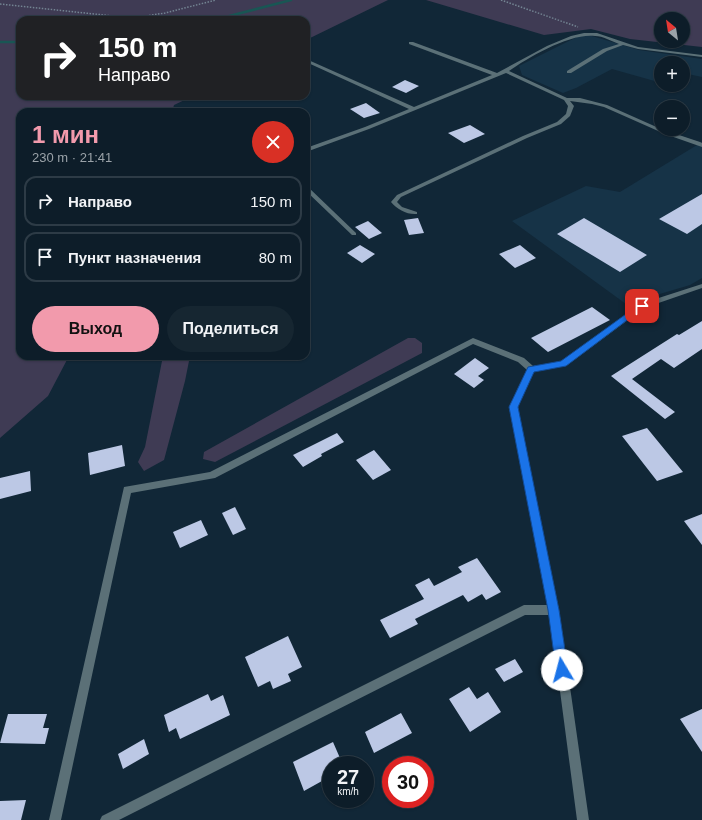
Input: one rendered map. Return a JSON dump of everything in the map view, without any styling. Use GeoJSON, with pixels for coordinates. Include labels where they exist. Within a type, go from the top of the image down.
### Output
{"type":"FeatureCollection","features":[{"type":"Feature","properties":{"kind":"street"},"geometry":{"type":"LineString","coordinates":[[310,148],[414,109],[497,75],[565,39],[580,34],[596,34],[638,48],[702,56]]}},
{"type":"Feature","properties":{"kind":"street"},"geometry":{"type":"LineString","coordinates":[[411,42],[497,75]]}},
{"type":"Feature","properties":{"kind":"street"},"geometry":{"type":"LineString","coordinates":[[569,72],[605,50],[623,44]]}},
{"type":"Feature","properties":{"kind":"street"},"geometry":{"type":"LineString","coordinates":[[310,62],[414,109]]}},
{"type":"Feature","properties":{"kind":"street"},"geometry":{"type":"LineString","coordinates":[[506,71],[566,99],[578,99],[595,103],[627,114],[668,133],[695,141],[702,145]]}},
{"type":"Feature","properties":{"kind":"street"},"geometry":{"type":"LineString","coordinates":[[415,213],[400,208],[394,202],[399,196],[525,137],[559,123],[568,116],[571,106],[566,99]]}},
{"type":"Feature","properties":{"kind":"street"},"geometry":{"type":"LineString","coordinates":[[310,192],[354,234]]}},
{"type":"Feature","properties":{"kind":"street"},"geometry":{"type":"LineString","coordinates":[[531,370],[563,364],[642,306],[702,286]]}},
{"type":"Feature","properties":{"kind":"street"},"geometry":{"type":"LineString","coordinates":[[55,820],[127,490],[212,475],[473,341],[521,360],[531,370]]}},
{"type":"Feature","properties":{"kind":"street"},"geometry":{"type":"LineString","coordinates":[[531,370],[513,407],[554,610],[583,820]]}},
{"type":"Feature","properties":{"kind":"street"},"geometry":{"type":"LineString","coordinates":[[106,820],[524,610],[554,610]]}},
{"type":"Feature","properties":{"kind":"path"},"geometry":{"type":"LineString","coordinates":[[145,16],[172,12],[216,0]]}},
{"type":"Feature","properties":{"kind":"path"},"geometry":{"type":"LineString","coordinates":[[501,0],[596,34]]}},
{"type":"Feature","properties":{"kind":"path"},"geometry":{"type":"LineString","coordinates":[[0,4],[113,16]]}},
{"type":"Feature","properties":{"kind":"shaded area"},"geometry":{"type":"Polygon","coordinates":[[[0,0],[388,0],[310,38],[310,16],[16,16],[16,100],[185,100],[174,105],[173,108],[16,108],[16,360],[67,360],[48,396],[0,438],[0,0]]]}},
{"type":"Feature","properties":{"kind":"shaded area"},"geometry":{"type":"Polygon","coordinates":[[[426,0],[702,0],[702,47],[690,46],[690,12],[654,12],[654,42],[630,39],[591,29],[544,35],[426,0]]]}},
{"type":"Feature","properties":{"kind":"shaded area"},"geometry":{"type":"Polygon","coordinates":[[[579,36],[592,36],[639,50],[681,56],[654,56],[654,81],[612,69],[576,88],[563,93],[522,75],[519,66],[579,36]]]}},
{"type":"Feature","properties":{"kind":"shaded area"},"geometry":{"type":"Polygon","coordinates":[[[690,57],[702,59],[702,77],[690,74],[690,57]]]}},
{"type":"Feature","properties":{"kind":"shaded area"},"geometry":{"type":"Polygon","coordinates":[[[702,142],[702,278],[690,285],[626,304],[512,221],[586,186],[620,192],[702,142]]]}},
{"type":"Feature","properties":{"kind":"shaded area"},"geometry":{"type":"Polygon","coordinates":[[[408,338],[415,338],[422,343],[422,353],[215,462],[203,459],[204,452],[408,338]]]}},
{"type":"Feature","properties":{"kind":"shaded area"},"geometry":{"type":"Polygon","coordinates":[[[162,360],[189,360],[164,460],[144,471],[138,462],[145,447],[162,360]]]}},
{"type":"Feature","properties":{"kind":"building"},"geometry":{"type":"Polygon","coordinates":[[[405,80],[419,86],[406,93],[392,87],[405,80]]]}},
{"type":"Feature","properties":{"kind":"building"},"geometry":{"type":"Polygon","coordinates":[[[366,103],[380,113],[364,118],[350,109],[366,103]]]}},
{"type":"Feature","properties":{"kind":"building"},"geometry":{"type":"Polygon","coordinates":[[[470,125],[485,134],[464,143],[448,133],[470,125]]]}},
{"type":"Feature","properties":{"kind":"building"},"geometry":{"type":"Polygon","coordinates":[[[702,194],[702,224],[687,234],[659,219],[702,194]]]}},
{"type":"Feature","properties":{"kind":"building"},"geometry":{"type":"Polygon","coordinates":[[[418,218],[424,233],[409,235],[404,220],[418,218]]]}},
{"type":"Feature","properties":{"kind":"building"},"geometry":{"type":"Polygon","coordinates":[[[584,218],[647,255],[620,272],[557,234],[584,218]]]}},
{"type":"Feature","properties":{"kind":"building"},"geometry":{"type":"Polygon","coordinates":[[[368,221],[382,233],[369,239],[355,227],[368,221]]]}},
{"type":"Feature","properties":{"kind":"building"},"geometry":{"type":"Polygon","coordinates":[[[360,245],[375,254],[362,263],[347,253],[360,245]]]}},
{"type":"Feature","properties":{"kind":"building"},"geometry":{"type":"Polygon","coordinates":[[[520,245],[536,258],[515,268],[499,254],[520,245]]]}},
{"type":"Feature","properties":{"kind":"building"},"geometry":{"type":"Polygon","coordinates":[[[592,307],[610,320],[548,352],[531,338],[592,307]]]}},
{"type":"Feature","properties":{"kind":"building"},"geometry":{"type":"Polygon","coordinates":[[[702,321],[702,349],[674,368],[661,359],[632,379],[675,412],[665,419],[611,376],[677,334],[679,335],[702,321]]]}},
{"type":"Feature","properties":{"kind":"building"},"geometry":{"type":"Polygon","coordinates":[[[475,358],[489,368],[478,376],[484,380],[474,388],[454,374],[475,358]]]}},
{"type":"Feature","properties":{"kind":"building"},"geometry":{"type":"Polygon","coordinates":[[[647,428],[683,472],[657,481],[622,436],[647,428]]]}},
{"type":"Feature","properties":{"kind":"building"},"geometry":{"type":"Polygon","coordinates":[[[337,433],[344,442],[321,454],[322,456],[303,467],[293,455],[337,433]]]}},
{"type":"Feature","properties":{"kind":"building"},"geometry":{"type":"Polygon","coordinates":[[[122,445],[125,466],[90,475],[88,453],[122,445]]]}},
{"type":"Feature","properties":{"kind":"building"},"geometry":{"type":"Polygon","coordinates":[[[374,450],[391,470],[373,480],[356,460],[374,450]]]}},
{"type":"Feature","properties":{"kind":"building"},"geometry":{"type":"Polygon","coordinates":[[[30,471],[31,491],[0,499],[0,478],[30,471]]]}},
{"type":"Feature","properties":{"kind":"building"},"geometry":{"type":"Polygon","coordinates":[[[235,507],[246,529],[233,535],[222,513],[235,507]]]}},
{"type":"Feature","properties":{"kind":"building"},"geometry":{"type":"Polygon","coordinates":[[[702,514],[702,545],[684,521],[702,514]]]}},
{"type":"Feature","properties":{"kind":"building"},"geometry":{"type":"Polygon","coordinates":[[[201,520],[208,535],[180,548],[173,532],[201,520]]]}},
{"type":"Feature","properties":{"kind":"building"},"geometry":{"type":"Polygon","coordinates":[[[477,558],[501,592],[486,600],[482,594],[468,602],[463,595],[415,619],[418,624],[390,638],[380,620],[424,599],[415,585],[429,578],[434,586],[462,572],[458,567],[477,558]]]}},
{"type":"Feature","properties":{"kind":"building"},"geometry":{"type":"Polygon","coordinates":[[[288,636],[302,667],[288,674],[291,681],[273,689],[270,681],[258,687],[245,657],[288,636]]]}},
{"type":"Feature","properties":{"kind":"building"},"geometry":{"type":"Polygon","coordinates":[[[515,659],[523,672],[504,682],[495,669],[515,659]]]}},
{"type":"Feature","properties":{"kind":"building"},"geometry":{"type":"Polygon","coordinates":[[[469,687],[477,699],[488,692],[501,712],[470,732],[449,699],[469,687]]]}},
{"type":"Feature","properties":{"kind":"building"},"geometry":{"type":"Polygon","coordinates":[[[208,694],[211,701],[223,695],[230,715],[180,739],[176,728],[169,732],[164,715],[208,694]]]}},
{"type":"Feature","properties":{"kind":"building"},"geometry":{"type":"Polygon","coordinates":[[[702,709],[702,752],[680,719],[702,709]]]}},
{"type":"Feature","properties":{"kind":"building"},"geometry":{"type":"Polygon","coordinates":[[[401,713],[412,733],[374,753],[365,732],[401,713]]]}},
{"type":"Feature","properties":{"kind":"building"},"geometry":{"type":"Polygon","coordinates":[[[8,714],[47,714],[43,728],[49,728],[45,744],[0,743],[8,714]]]}},
{"type":"Feature","properties":{"kind":"building"},"geometry":{"type":"Polygon","coordinates":[[[144,739],[149,754],[123,769],[118,754],[144,739]]]}},
{"type":"Feature","properties":{"kind":"building"},"geometry":{"type":"Polygon","coordinates":[[[333,742],[339,756],[322,756],[322,781],[304,791],[293,762],[333,742]]]}},
{"type":"Feature","properties":{"kind":"building"},"geometry":{"type":"Polygon","coordinates":[[[26,800],[21,820],[0,820],[0,801],[26,800]]]}},
{"type":"Feature","properties":{"kind":"waterway"},"geometry":{"type":"LineString","coordinates":[[229,16],[291,0]]}},
{"type":"Feature","properties":{"kind":"waterway"},"geometry":{"type":"LineString","coordinates":[[0,42],[16,42]]}},
{"type":"Feature","properties":{"kind":"route"},"geometry":{"type":"LineString","coordinates":[[562,670],[554,610],[513,407],[531,370],[563,364],[642,306]]}}]}
